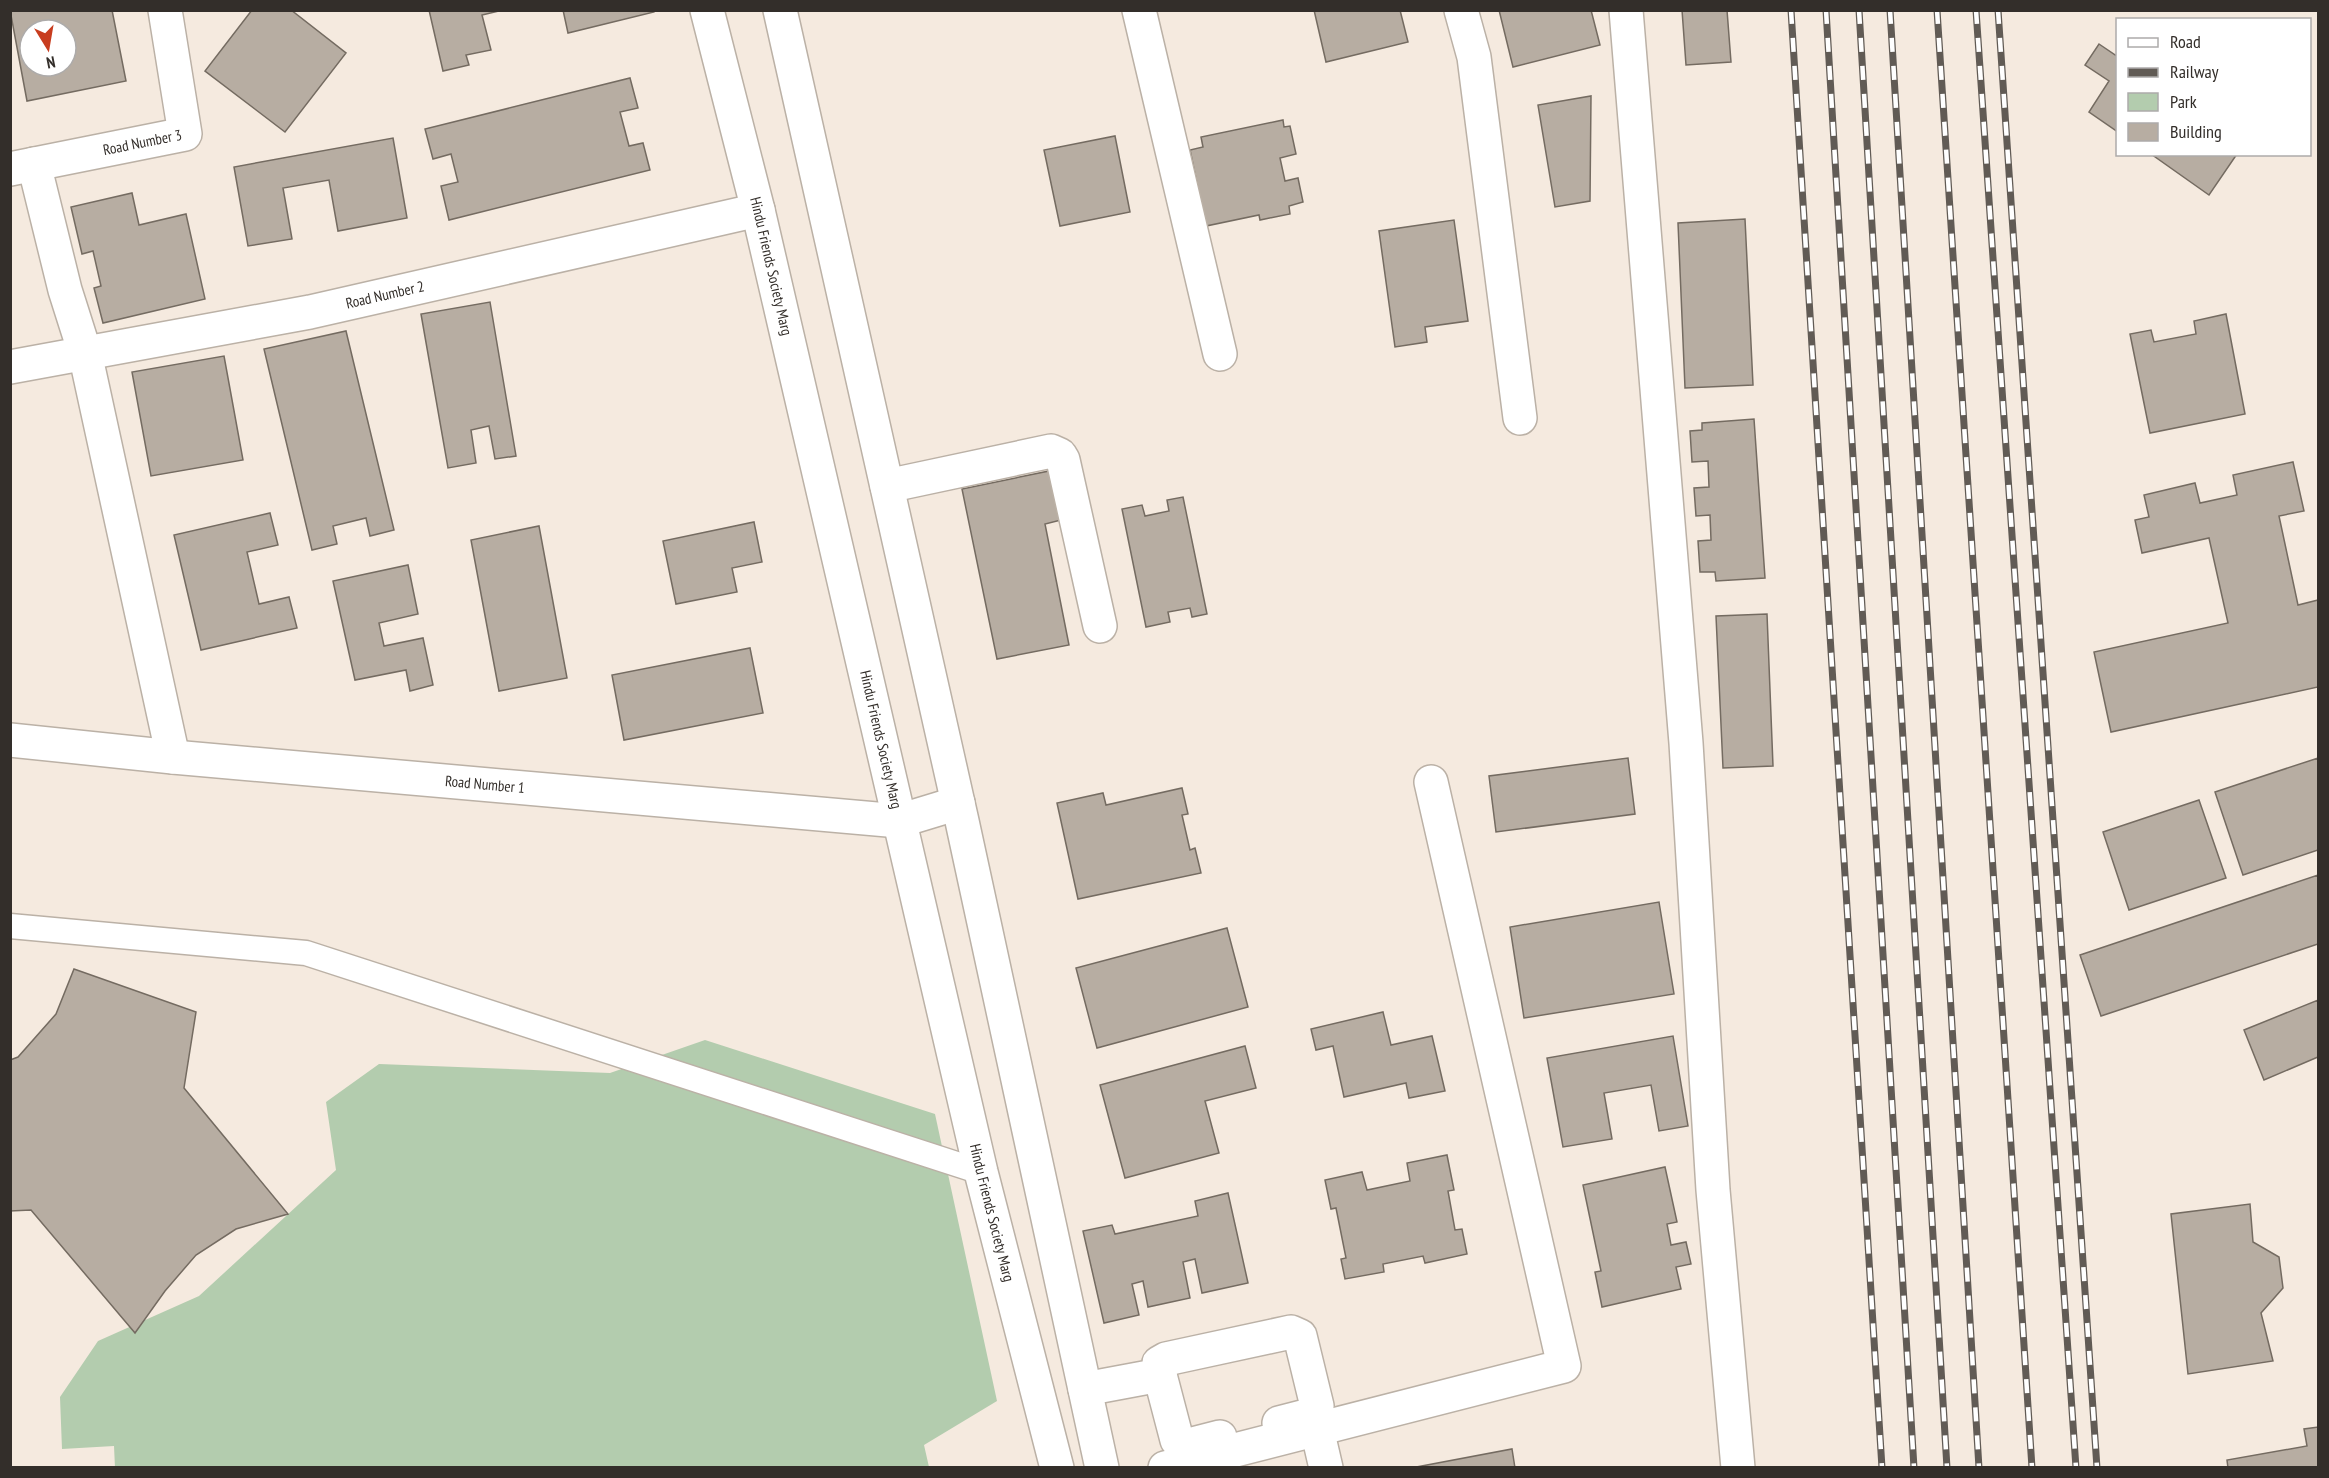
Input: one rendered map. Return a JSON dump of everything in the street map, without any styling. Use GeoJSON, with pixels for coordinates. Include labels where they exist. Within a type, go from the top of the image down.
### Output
{"type":"FeatureCollection","features":[{"type":"Feature","properties":{"kind":"street","name":"Road Number 3"},"geometry":{"type":"LineString","coordinates":[[22,167],[185,134],[165,10]]}},
{"type":"Feature","properties":{"kind":"street","name":"Hindu Friends Society Marg"},"geometry":{"type":"LineString","coordinates":[[707,10],[759,210],[898,821],[981,1172],[1057,1467]]}},
{"type":"Feature","properties":{"kind":"street"},"geometry":{"type":"LineString","coordinates":[[780,10],[958,803],[1102,1467]]}},
{"type":"Feature","properties":{"kind":"street"},"geometry":{"type":"LineString","coordinates":[[1139,10],[1220,354]]}},
{"type":"Feature","properties":{"kind":"street"},"geometry":{"type":"LineString","coordinates":[[1461,10],[1474,57],[1520,418]]}},
{"type":"Feature","properties":{"kind":"street"},"geometry":{"type":"LineString","coordinates":[[1626,10],[1686,743],[1713,1190],[1738,1467]]}},
{"type":"Feature","properties":{"kind":"street"},"geometry":{"type":"LineString","coordinates":[[22,167],[85,353],[173,757]]}},
{"type":"Feature","properties":{"kind":"street","name":"Road Number 2"},"geometry":{"type":"LineString","coordinates":[[10,367],[310,312],[759,210]]}},
{"type":"Feature","properties":{"kind":"street"},"geometry":{"type":"LineString","coordinates":[[887,486],[1051,451],[1057,452],[1063,460],[1100,626]]}},
{"type":"Feature","properties":{"kind":"street","name":"Road Number 1"},"geometry":{"type":"LineString","coordinates":[[10,740],[173,757],[898,821],[958,803]]}},
{"type":"Feature","properties":{"kind":"street"},"geometry":{"type":"LineString","coordinates":[[1165,1467],[1239,1458],[1317,1429],[1564,1366],[1431,783]]}},
{"type":"Feature","properties":{"kind":"street"},"geometry":{"type":"LineString","coordinates":[[1291,1332],[1300,1336],[1317,1406],[1310,1415],[1185,1446],[1177,1440],[1160,1375],[1159,1364],[1166,1359],[1291,1332]]}},
{"type":"Feature","properties":{"kind":"street"},"geometry":{"type":"LineString","coordinates":[[1085,1389],[1160,1375]]}},
{"type":"Feature","properties":{"kind":"street"},"geometry":{"type":"LineString","coordinates":[[1317,1429],[1326,1467]]}},
{"type":"Feature","properties":{"kind":"lane"},"geometry":{"type":"LineString","coordinates":[[10,926],[306,953],[981,1172]]}},
{"type":"Feature","properties":{"kind":"green space"},"geometry":{"type":"Polygon","coordinates":[[[705,1040],[935,1114],[997,1401],[924,1445],[929,1467],[115,1468],[114,1446],[62,1449],[60,1397],[98,1341],[199,1296],[336,1170],[326,1102],[379,1064],[610,1073],[705,1040]]]}},
{"type":"Feature","properties":{"kind":"building"},"geometry":{"type":"Polygon","coordinates":[[[10,10],[112,10],[126,81],[27,101],[23,78],[78,78],[78,18],[18,18],[18,53],[10,10]]]}},
{"type":"Feature","properties":{"kind":"building"},"geometry":{"type":"Polygon","coordinates":[[[252,10],[291,10],[346,53],[285,132],[205,71],[252,10]]]}},
{"type":"Feature","properties":{"kind":"building"},"geometry":{"type":"Polygon","coordinates":[[[429,10],[503,10],[482,15],[491,50],[466,55],[469,65],[443,71],[429,10]]]}},
{"type":"Feature","properties":{"kind":"building"},"geometry":{"type":"Polygon","coordinates":[[[563,10],[654,10],[654,12],[568,33],[563,10]]]}},
{"type":"Feature","properties":{"kind":"building"},"geometry":{"type":"Polygon","coordinates":[[[1314,10],[1400,10],[1408,42],[1326,62],[1314,10]]]}},
{"type":"Feature","properties":{"kind":"building"},"geometry":{"type":"Polygon","coordinates":[[[1499,10],[1591,10],[1600,45],[1513,67],[1499,10]]]}},
{"type":"Feature","properties":{"kind":"building"},"geometry":{"type":"Polygon","coordinates":[[[1682,10],[1727,10],[1731,62],[1686,65],[1682,10]]]}},
{"type":"Feature","properties":{"kind":"building"},"geometry":{"type":"Polygon","coordinates":[[[2099,44],[2116,56],[2116,131],[2089,112],[2109,81],[2085,65],[2099,44]]]}},
{"type":"Feature","properties":{"kind":"building"},"geometry":{"type":"Polygon","coordinates":[[[630,78],[638,108],[620,112],[629,146],[643,143],[650,170],[449,220],[441,186],[458,182],[451,154],[433,159],[425,129],[630,78]]]}},
{"type":"Feature","properties":{"kind":"building"},"geometry":{"type":"Polygon","coordinates":[[[1591,96],[1590,201],[1555,207],[1538,105],[1591,96]]]}},
{"type":"Feature","properties":{"kind":"building"},"geometry":{"type":"Polygon","coordinates":[[[1283,120],[1284,127],[1290,126],[1296,154],[1280,158],[1285,181],[1298,178],[1303,202],[1289,206],[1290,214],[1260,220],[1259,215],[1206,226],[1190,150],[1203,147],[1201,137],[1283,120]]]}},
{"type":"Feature","properties":{"kind":"building"},"geometry":{"type":"Polygon","coordinates":[[[1115,136],[1130,212],[1060,226],[1044,150],[1115,136]]]}},
{"type":"Feature","properties":{"kind":"building"},"geometry":{"type":"Polygon","coordinates":[[[393,138],[407,218],[338,231],[329,180],[283,188],[292,239],[248,246],[234,167],[393,138]]]}},
{"type":"Feature","properties":{"kind":"building"},"geometry":{"type":"Polygon","coordinates":[[[2154,156],[2236,156],[2209,195],[2154,156]]]}},
{"type":"Feature","properties":{"kind":"building"},"geometry":{"type":"Polygon","coordinates":[[[132,193],[139,225],[186,214],[205,299],[103,323],[94,288],[101,286],[93,251],[82,254],[71,207],[132,193]]]}},
{"type":"Feature","properties":{"kind":"building"},"geometry":{"type":"Polygon","coordinates":[[[1745,219],[1753,385],[1685,388],[1678,223],[1745,219]]]}},
{"type":"Feature","properties":{"kind":"building"},"geometry":{"type":"Polygon","coordinates":[[[1454,220],[1468,321],[1425,327],[1427,342],[1395,347],[1379,231],[1454,220]]]}},
{"type":"Feature","properties":{"kind":"building"},"geometry":{"type":"Polygon","coordinates":[[[490,302],[516,456],[495,459],[489,426],[471,430],[476,463],[448,468],[421,314],[490,302]]]}},
{"type":"Feature","properties":{"kind":"building"},"geometry":{"type":"Polygon","coordinates":[[[2226,314],[2245,414],[2150,433],[2130,334],[2151,330],[2154,342],[2196,334],[2194,321],[2226,314]]]}},
{"type":"Feature","properties":{"kind":"building"},"geometry":{"type":"Polygon","coordinates":[[[346,331],[394,530],[370,536],[366,518],[333,526],[337,544],[312,550],[264,349],[346,331]]]}},
{"type":"Feature","properties":{"kind":"building"},"geometry":{"type":"Polygon","coordinates":[[[224,356],[243,460],[151,476],[132,372],[224,356]]]}},
{"type":"Feature","properties":{"kind":"building"},"geometry":{"type":"Polygon","coordinates":[[[1754,419],[1765,578],[1716,581],[1715,572],[1700,572],[1698,541],[1711,540],[1710,515],[1696,516],[1694,488],[1709,487],[1708,461],[1692,462],[1690,431],[1702,430],[1702,423],[1754,419]]]}},
{"type":"Feature","properties":{"kind":"building"},"geometry":{"type":"Polygon","coordinates":[[[2293,462],[2304,511],[2279,516],[2298,605],[2318,600],[2318,687],[2111,732],[2094,652],[2228,623],[2209,538],[2142,553],[2135,520],[2149,517],[2144,495],[2195,483],[2200,503],[2237,495],[2233,475],[2293,462]]]}},
{"type":"Feature","properties":{"kind":"building"},"geometry":{"type":"Polygon","coordinates":[[[1054,470],[1065,519],[1045,524],[1069,645],[997,659],[962,489],[1054,470]]]}},
{"type":"Feature","properties":{"kind":"building"},"geometry":{"type":"Polygon","coordinates":[[[1183,497],[1207,614],[1192,617],[1190,608],[1168,612],[1170,622],[1146,627],[1122,509],[1142,505],[1145,516],[1169,511],[1167,500],[1183,497]]]}},
{"type":"Feature","properties":{"kind":"building"},"geometry":{"type":"Polygon","coordinates":[[[270,513],[278,545],[247,552],[259,604],[289,597],[297,628],[201,650],[174,535],[270,513]]]}},
{"type":"Feature","properties":{"kind":"building"},"geometry":{"type":"Polygon","coordinates":[[[754,522],[762,562],[732,568],[737,592],[676,604],[663,541],[754,522]]]}},
{"type":"Feature","properties":{"kind":"building"},"geometry":{"type":"Polygon","coordinates":[[[539,526],[567,678],[499,691],[471,540],[539,526]]]}},
{"type":"Feature","properties":{"kind":"building"},"geometry":{"type":"Polygon","coordinates":[[[408,565],[418,614],[379,623],[384,646],[423,638],[433,685],[410,691],[406,670],[355,680],[333,581],[408,565]]]}},
{"type":"Feature","properties":{"kind":"building"},"geometry":{"type":"Polygon","coordinates":[[[1767,614],[1773,766],[1723,768],[1716,616],[1767,614]]]}},
{"type":"Feature","properties":{"kind":"building"},"geometry":{"type":"Polygon","coordinates":[[[750,648],[763,713],[624,740],[612,675],[750,648]]]}},
{"type":"Feature","properties":{"kind":"building"},"geometry":{"type":"Polygon","coordinates":[[[1628,758],[1635,814],[1496,832],[1489,776],[1628,758]]]}},
{"type":"Feature","properties":{"kind":"building"},"geometry":{"type":"Polygon","coordinates":[[[2318,758],[2318,850],[2243,875],[2215,792],[2318,758]]]}},
{"type":"Feature","properties":{"kind":"building"},"geometry":{"type":"Polygon","coordinates":[[[1182,788],[1188,814],[1182,815],[1190,850],[1195,848],[1201,873],[1078,899],[1057,803],[1103,793],[1106,805],[1182,788]]]}},
{"type":"Feature","properties":{"kind":"building"},"geometry":{"type":"Polygon","coordinates":[[[2199,800],[2226,878],[2129,910],[2103,832],[2199,800]]]}},
{"type":"Feature","properties":{"kind":"building"},"geometry":{"type":"Polygon","coordinates":[[[2318,875],[2318,944],[2101,1016],[2080,955],[2318,875]]]}},
{"type":"Feature","properties":{"kind":"building"},"geometry":{"type":"Polygon","coordinates":[[[1659,902],[1674,994],[1524,1018],[1510,927],[1659,902]]]}},
{"type":"Feature","properties":{"kind":"building"},"geometry":{"type":"Polygon","coordinates":[[[1227,928],[1248,1007],[1097,1048],[1076,968],[1227,928]]]}},
{"type":"Feature","properties":{"kind":"building"},"geometry":{"type":"Polygon","coordinates":[[[74,969],[196,1012],[184,1088],[288,1214],[236,1229],[196,1255],[165,1291],[135,1333],[31,1210],[10,1211],[10,1060],[18,1057],[56,1014],[74,969]]]}},
{"type":"Feature","properties":{"kind":"building"},"geometry":{"type":"Polygon","coordinates":[[[2318,1000],[2318,1057],[2264,1080],[2244,1030],[2318,1000]]]}},
{"type":"Feature","properties":{"kind":"building"},"geometry":{"type":"Polygon","coordinates":[[[1383,1012],[1391,1045],[1432,1036],[1445,1091],[1409,1098],[1406,1083],[1344,1097],[1333,1046],[1316,1050],[1311,1029],[1383,1012]]]}},
{"type":"Feature","properties":{"kind":"building"},"geometry":{"type":"Polygon","coordinates":[[[1673,1036],[1688,1126],[1659,1131],[1651,1085],[1604,1093],[1612,1139],[1563,1147],[1547,1058],[1673,1036]]]}},
{"type":"Feature","properties":{"kind":"building"},"geometry":{"type":"Polygon","coordinates":[[[1245,1046],[1256,1088],[1205,1101],[1219,1153],[1125,1178],[1100,1085],[1245,1046]]]}},
{"type":"Feature","properties":{"kind":"building"},"geometry":{"type":"Polygon","coordinates":[[[1447,1155],[1454,1190],[1448,1191],[1455,1230],[1462,1229],[1467,1254],[1425,1263],[1423,1256],[1383,1264],[1384,1272],[1345,1279],[1341,1259],[1346,1258],[1336,1208],[1331,1209],[1325,1180],[1362,1172],[1367,1190],[1410,1181],[1407,1163],[1447,1155]]]}},
{"type":"Feature","properties":{"kind":"building"},"geometry":{"type":"Polygon","coordinates":[[[1665,1167],[1677,1222],[1667,1224],[1671,1245],[1686,1242],[1691,1264],[1676,1267],[1681,1289],[1602,1307],[1595,1272],[1601,1271],[1583,1185],[1665,1167]]]}},
{"type":"Feature","properties":{"kind":"building"},"geometry":{"type":"Polygon","coordinates":[[[1228,1193],[1248,1283],[1202,1293],[1195,1259],[1183,1262],[1190,1298],[1148,1307],[1143,1281],[1132,1284],[1139,1315],[1104,1323],[1083,1231],[1112,1225],[1115,1234],[1198,1216],[1195,1201],[1228,1193]]]}},
{"type":"Feature","properties":{"kind":"building"},"geometry":{"type":"Polygon","coordinates":[[[2250,1204],[2253,1242],[2279,1257],[2283,1288],[2261,1313],[2273,1361],[2188,1374],[2171,1214],[2250,1204]]]}},
{"type":"Feature","properties":{"kind":"building"},"geometry":{"type":"Polygon","coordinates":[[[2318,1427],[2318,1468],[2228,1468],[2227,1460],[2307,1446],[2304,1429],[2318,1427]]]}},
{"type":"Feature","properties":{"kind":"building"},"geometry":{"type":"Polygon","coordinates":[[[1512,1449],[1515,1468],[1411,1468],[1512,1449]]]}},
{"type":"Feature","properties":{"kind":"railway"},"geometry":{"type":"LineString","coordinates":[[1791,10],[1882,1468]]}},
{"type":"Feature","properties":{"kind":"railway"},"geometry":{"type":"LineString","coordinates":[[1826,10],[1914,1468]]}},
{"type":"Feature","properties":{"kind":"railway"},"geometry":{"type":"LineString","coordinates":[[1859,10],[1947,1468]]}},
{"type":"Feature","properties":{"kind":"railway"},"geometry":{"type":"LineString","coordinates":[[1890,10],[1979,1468]]}},
{"type":"Feature","properties":{"kind":"railway"},"geometry":{"type":"LineString","coordinates":[[1937,10],[2032,1468]]}},
{"type":"Feature","properties":{"kind":"railway"},"geometry":{"type":"LineString","coordinates":[[1976,10],[2076,1468]]}},
{"type":"Feature","properties":{"kind":"railway"},"geometry":{"type":"LineString","coordinates":[[1998,10],[2097,1468]]}}]}
